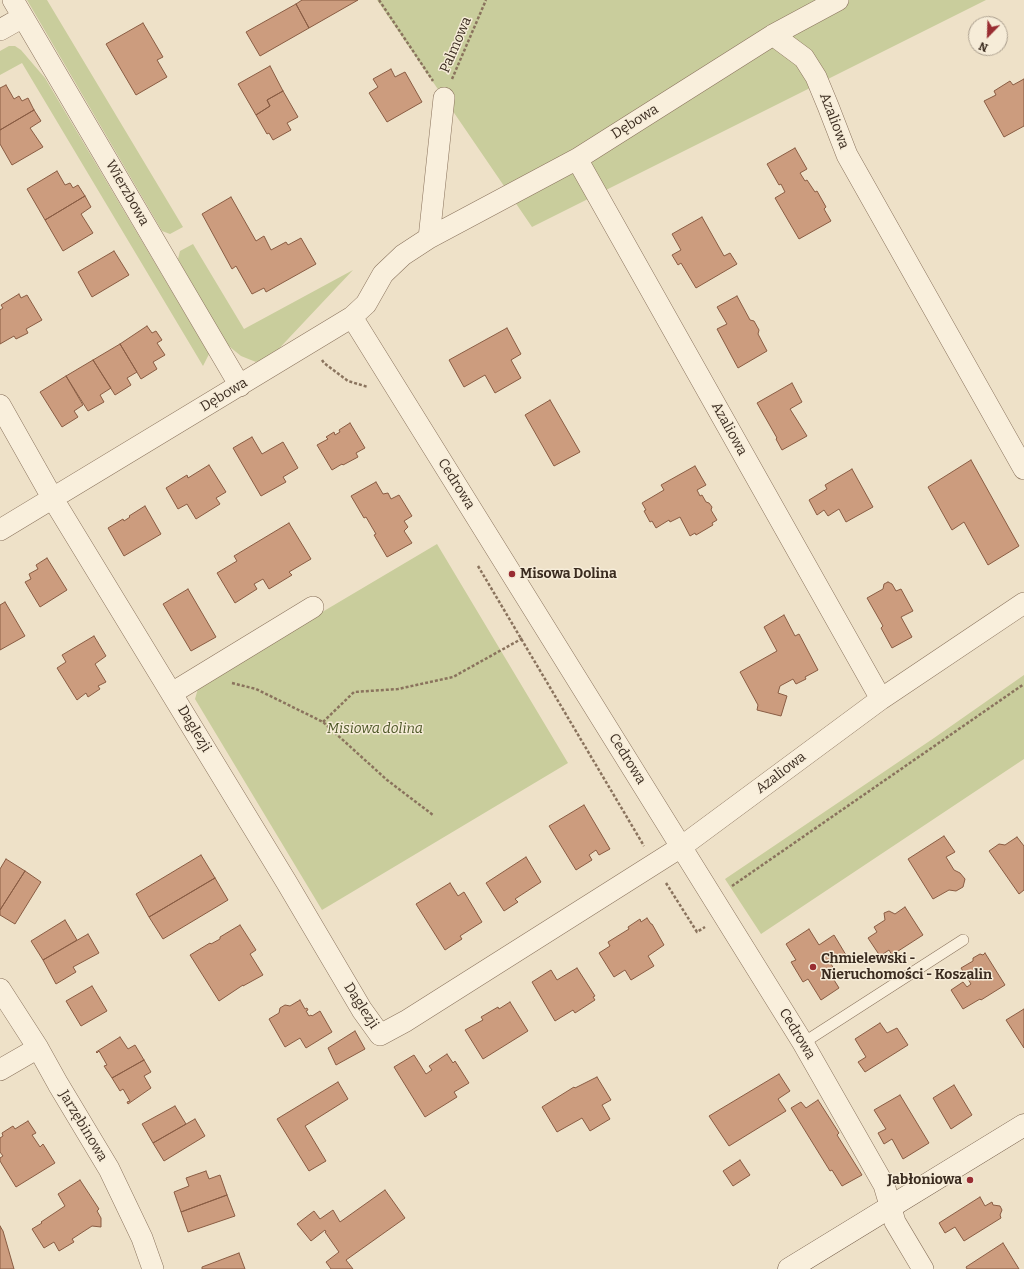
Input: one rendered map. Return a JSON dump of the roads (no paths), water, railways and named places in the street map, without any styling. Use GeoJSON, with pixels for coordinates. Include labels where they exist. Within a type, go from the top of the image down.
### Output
{"type":"FeatureCollection","features":[{"type":"Feature","properties":{"kind":"street","name":"Dębowa"},"geometry":{"type":"LineString","coordinates":[[0,530],[352,318],[366,304],[383,274],[403,255],[429,238],[577,159],[773,35],[838,0]]}},
{"type":"Feature","properties":{"kind":"street"},"geometry":{"type":"LineString","coordinates":[[0,30],[18,8]]}},
{"type":"Feature","properties":{"kind":"street","name":"Wierzbowa"},"geometry":{"type":"LineString","coordinates":[[18,8],[240,386]]}},
{"type":"Feature","properties":{"kind":"street","name":"Azaliowa"},"geometry":{"type":"LineString","coordinates":[[773,35],[804,58],[816,77],[847,155],[1024,469]]}},
{"type":"Feature","properties":{"kind":"street"},"geometry":{"type":"LineString","coordinates":[[429,238],[444,98]]}},
{"type":"Feature","properties":{"kind":"street","name":"Azaliowa"},"geometry":{"type":"LineString","coordinates":[[577,159],[881,699]]}},
{"type":"Feature","properties":{"kind":"street","name":"Cedrowa"},"geometry":{"type":"LineString","coordinates":[[352,318],[803,1043],[884,1185],[891,1206]]}},
{"type":"Feature","properties":{"kind":"street","name":"Daglezji"},"geometry":{"type":"LineString","coordinates":[[0,405],[53,498],[288,883],[362,1010],[380,1035],[406,1021],[681,847]]}},
{"type":"Feature","properties":{"kind":"street","name":"Azaliowa"},"geometry":{"type":"LineString","coordinates":[[681,847],[881,699],[1024,603]]}},
{"type":"Feature","properties":{"kind":"street","name":"Daglezji"},"geometry":{"type":"LineString","coordinates":[[172,693],[313,607]]}},
{"type":"Feature","properties":{"kind":"street","name":"Jarzębinowa"},"geometry":{"type":"LineString","coordinates":[[0,989],[38,1048],[109,1169],[142,1238],[153,1269]]}},
{"type":"Feature","properties":{"kind":"street"},"geometry":{"type":"LineString","coordinates":[[0,1070],[38,1048]]}},
{"type":"Feature","properties":{"kind":"street"},"geometry":{"type":"LineString","coordinates":[[788,1269],[1024,1125]]}},
{"type":"Feature","properties":{"kind":"street"},"geometry":{"type":"LineString","coordinates":[[891,1206],[895,1222],[924,1269]]}},
{"type":"Feature","properties":{"kind":"lane"},"geometry":{"type":"LineString","coordinates":[[803,1043],[963,940]]}},
{"type":"Feature","properties":{"kind":"place","name":"Misowa Dolina"},"geometry":{"type":"Point","coordinates":[512,574]}},
{"type":"Feature","properties":{"kind":"place","name":"Chmielewski - Nieruchomości - Koszalin"},"geometry":{"type":"Point","coordinates":[813,967]}},
{"type":"Feature","properties":{"kind":"place","name":"Jabłoniowa"},"geometry":{"type":"Point","coordinates":[970,1180]}},
{"type":"Feature","properties":{"kind":"park label","name":"Misiowa dolina"},"geometry":{"type":"Point","coordinates":[375,729]}}]}
